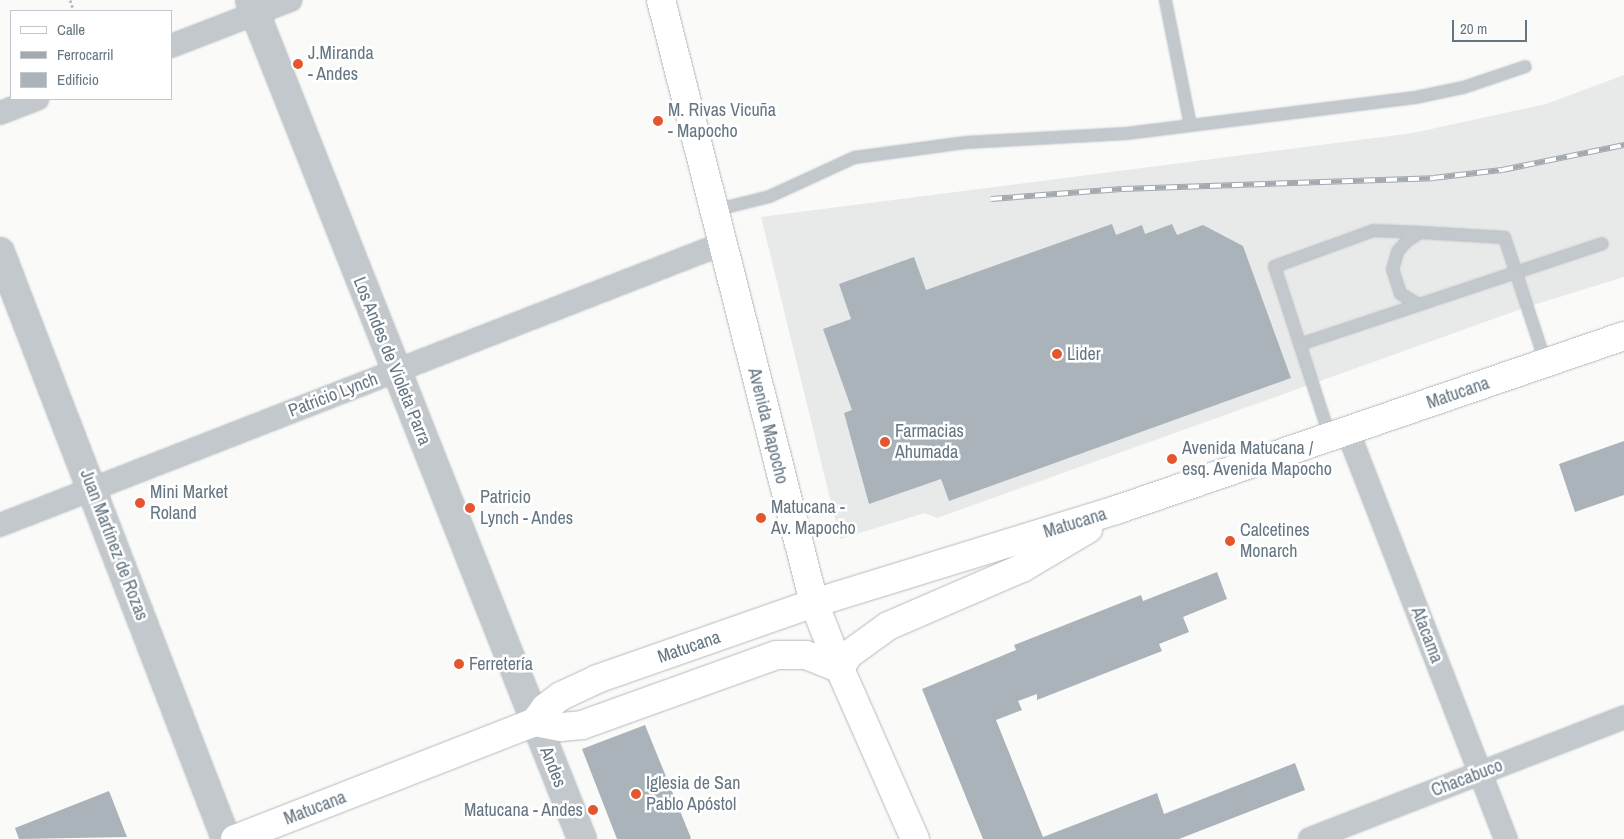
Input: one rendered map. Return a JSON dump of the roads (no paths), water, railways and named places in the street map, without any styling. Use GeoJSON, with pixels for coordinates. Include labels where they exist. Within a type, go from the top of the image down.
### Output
{"type":"FeatureCollection","features":[{"type":"Feature","properties":{"kind":"main road","name":"Avenida Mapocho"},"geometry":{"type":"LineString","coordinates":[[661,0],[814,603],[840,669],[915,839]]}},
{"type":"Feature","properties":{"kind":"main road","name":"Matucana"},"geometry":{"type":"LineString","coordinates":[[535,722],[545,708],[579,686],[814,603],[1116,510],[1624,336]]}},
{"type":"Feature","properties":{"kind":"main road"},"geometry":{"type":"LineString","coordinates":[[840,669],[848,655],[888,626],[1022,568],[1116,510]]}},
{"type":"Feature","properties":{"kind":"main road","name":"Matucana"},"geometry":{"type":"LineString","coordinates":[[234,839],[535,722],[561,727],[582,725],[776,655],[806,654],[840,669]]}},
{"type":"Feature","properties":{"kind":"street"},"geometry":{"type":"LineString","coordinates":[[172,46],[252,7],[290,0]]}},
{"type":"Feature","properties":{"kind":"street","name":"Los Andes de Violeta Parra"},"geometry":{"type":"LineString","coordinates":[[252,7],[535,722]]}},
{"type":"Feature","properties":{"kind":"street"},"geometry":{"type":"LineString","coordinates":[[0,113],[34,100]]}},
{"type":"Feature","properties":{"kind":"street","name":"Patricio Lynch"},"geometry":{"type":"LineString","coordinates":[[0,525],[722,244]]}},
{"type":"Feature","properties":{"kind":"street","name":"Juan Martínez de Rozas"},"geometry":{"type":"LineString","coordinates":[[0,252],[226,839]]}},
{"type":"Feature","properties":{"kind":"street","name":"Atacama"},"geometry":{"type":"LineString","coordinates":[[1339,435],[1506,839]]}},
{"type":"Feature","properties":{"kind":"street","name":"Chacabuco"},"geometry":{"type":"LineString","coordinates":[[1310,839],[1624,717]]}},
{"type":"Feature","properties":{"kind":"street","name":"Andes"},"geometry":{"type":"LineString","coordinates":[[535,722],[582,839]]}},
{"type":"Feature","properties":{"kind":"lane"},"geometry":{"type":"LineString","coordinates":[[1165,0],[1190,125]]}},
{"type":"Feature","properties":{"kind":"lane"},"geometry":{"type":"LineString","coordinates":[[714,210],[769,196],[854,157],[965,142],[1126,133],[1415,97],[1463,87],[1525,66]]}},
{"type":"Feature","properties":{"kind":"lane"},"geometry":{"type":"LineString","coordinates":[[1339,435],[1299,344],[1274,266],[1372,230],[1504,237],[1545,362]]}},
{"type":"Feature","properties":{"kind":"lane"},"geometry":{"type":"LineString","coordinates":[[1418,304],[1400,293],[1392,268],[1397,251],[1406,240],[1420,232]]}},
{"type":"Feature","properties":{"kind":"lane"},"geometry":{"type":"LineString","coordinates":[[1299,344],[1602,243]]}},
{"type":"Feature","properties":{"kind":"railway"},"geometry":{"type":"LineString","coordinates":[[991,199],[1122,189],[1433,178],[1502,170],[1624,145]]}},
{"type":"Feature","properties":{"kind":"place","name":"J.Miranda - Andes"},"geometry":{"type":"Point","coordinates":[298,64]}},
{"type":"Feature","properties":{"kind":"place","name":"M. Rivas Vicuña - Mapocho"},"geometry":{"type":"Point","coordinates":[658,121]}},
{"type":"Feature","properties":{"kind":"place","name":"Lider"},"geometry":{"type":"Point","coordinates":[1057,354]}},
{"type":"Feature","properties":{"kind":"place","name":"Farmacias Ahumada"},"geometry":{"type":"Point","coordinates":[885,442]}},
{"type":"Feature","properties":{"kind":"place","name":"Avenida Matucana / esq. Avenida Mapocho"},"geometry":{"type":"Point","coordinates":[1172,459]}},
{"type":"Feature","properties":{"kind":"place","name":"Mini Market Roland"},"geometry":{"type":"Point","coordinates":[140,503]}},
{"type":"Feature","properties":{"kind":"place","name":"Patricio Lynch - Andes"},"geometry":{"type":"Point","coordinates":[470,508]}},
{"type":"Feature","properties":{"kind":"place","name":"Matucana - Av. Mapocho"},"geometry":{"type":"Point","coordinates":[761,518]}},
{"type":"Feature","properties":{"kind":"place","name":"Calcetines Monarch"},"geometry":{"type":"Point","coordinates":[1230,541]}},
{"type":"Feature","properties":{"kind":"place","name":"Ferretería"},"geometry":{"type":"Point","coordinates":[459,664]}},
{"type":"Feature","properties":{"kind":"place","name":"Iglesia de San Pablo Apóstol"},"geometry":{"type":"Point","coordinates":[636,794]}},
{"type":"Feature","properties":{"kind":"place","name":"Matucana - Andes"},"geometry":{"type":"Point","coordinates":[593,810]}}]}
